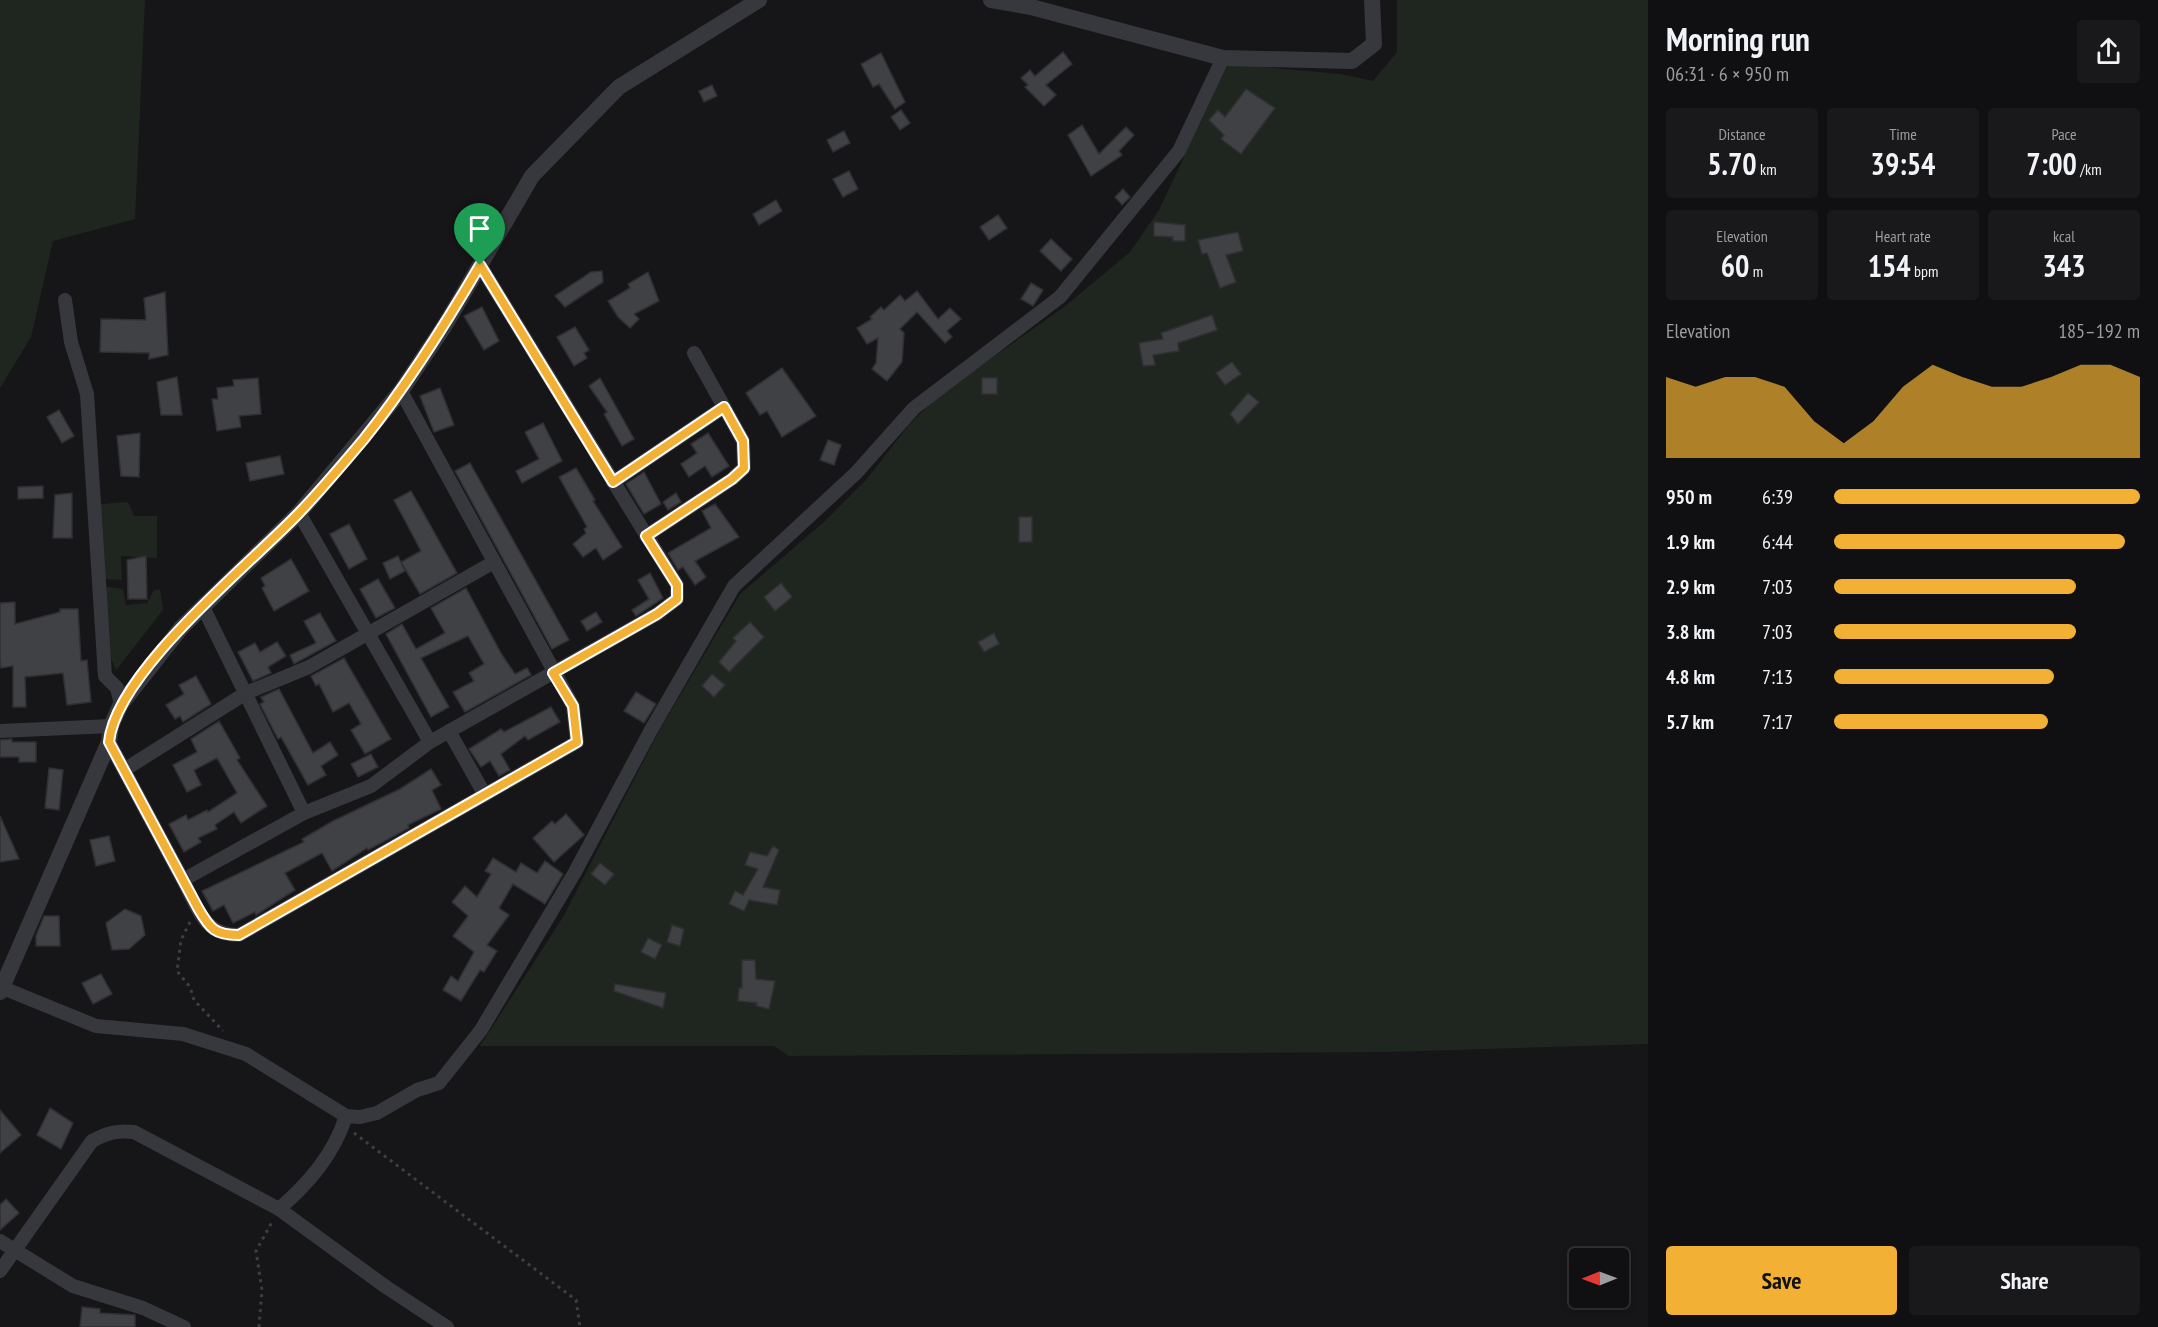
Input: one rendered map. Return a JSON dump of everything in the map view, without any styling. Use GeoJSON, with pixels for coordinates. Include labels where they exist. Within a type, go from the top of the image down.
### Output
{"type":"FeatureCollection","features":[{"type":"Feature","properties":{"kind":"street"},"geometry":{"type":"LineString","coordinates":[[759,0],[619,87],[532,176],[445,325],[401,391],[299,513],[181,628],[121,704],[1,990],[96,1026],[183,1034],[246,1054],[344,1120],[377,1113],[417,1090],[439,1083],[482,1030],[734,586],[856,473],[914,408],[1060,297],[1179,151],[1223,58]]}},
{"type":"Feature","properties":{"kind":"street"},"geometry":{"type":"LineString","coordinates":[[991,0],[1031,7],[1223,58],[1352,61],[1374,44],[1372,0]]}},
{"type":"Feature","properties":{"kind":"street"},"geometry":{"type":"LineString","coordinates":[[183,880],[304,813],[370,786],[430,742],[657,614],[677,599],[677,585],[480,265]]}},
{"type":"Feature","properties":{"kind":"street"},"geometry":{"type":"LineString","coordinates":[[64,300],[71,342],[87,394],[105,676],[117,688],[121,704]]}},
{"type":"Feature","properties":{"kind":"street"},"geometry":{"type":"LineString","coordinates":[[646,536],[732,479],[744,468],[743,441],[694,353]]}},
{"type":"Feature","properties":{"kind":"street"},"geometry":{"type":"LineString","coordinates":[[110,734],[124,770],[198,908],[210,928],[226,935],[239,935],[577,742],[573,706],[401,391]]}},
{"type":"Feature","properties":{"kind":"street"},"geometry":{"type":"LineString","coordinates":[[613,482],[724,407]]}},
{"type":"Feature","properties":{"kind":"street"},"geometry":{"type":"LineString","coordinates":[[299,513],[430,742]]}},
{"type":"Feature","properties":{"kind":"street"},"geometry":{"type":"LineString","coordinates":[[124,770],[246,693],[309,667],[494,562]]}},
{"type":"Feature","properties":{"kind":"street"},"geometry":{"type":"LineString","coordinates":[[203,607],[304,813]]}},
{"type":"Feature","properties":{"kind":"street"},"geometry":{"type":"LineString","coordinates":[[0,731],[110,734]]}},
{"type":"Feature","properties":{"kind":"street"},"geometry":{"type":"LineString","coordinates":[[449,731],[484,795]]}},
{"type":"Feature","properties":{"kind":"street"},"geometry":{"type":"LineString","coordinates":[[279,1209],[320,1168],[340,1134],[344,1120]]}},
{"type":"Feature","properties":{"kind":"street"},"geometry":{"type":"LineString","coordinates":[[0,1271],[92,1140],[121,1130],[134,1132],[279,1209],[386,1287],[447,1327]]}},
{"type":"Feature","properties":{"kind":"street"},"geometry":{"type":"LineString","coordinates":[[0,1241],[73,1286],[143,1308],[184,1327]]}},
{"type":"Feature","properties":{"kind":"path"},"geometry":{"type":"LineString","coordinates":[[198,908],[181,940],[177,971],[190,987],[194,1000],[225,1033]]}},
{"type":"Feature","properties":{"kind":"path"},"geometry":{"type":"LineString","coordinates":[[344,1120],[576,1300],[580,1327]]}},
{"type":"Feature","properties":{"kind":"path"},"geometry":{"type":"LineString","coordinates":[[259,1327],[262,1290],[256,1251],[279,1209]]}},
{"type":"Feature","properties":{"kind":"shaded area"},"geometry":{"type":"Polygon","coordinates":[[[0,0],[145,0],[135,219],[53,241],[31,337],[0,388],[0,0]]]}},
{"type":"Feature","properties":{"kind":"shaded area"},"geometry":{"type":"Polygon","coordinates":[[[1397,0],[1648,0],[1648,1044],[1387,1052],[789,1056],[774,1046],[480,1046],[563,917],[659,731],[740,594],[825,521],[866,480],[908,426],[939,395],[1064,307],[1130,252],[1159,210],[1228,64],[1341,74],[1373,81],[1397,52],[1397,0]]]}},
{"type":"Feature","properties":{"kind":"shaded area"},"geometry":{"type":"Polygon","coordinates":[[[128,502],[134,516],[157,516],[157,558],[121,556],[122,580],[101,579],[101,504],[128,502]]]}},
{"type":"Feature","properties":{"kind":"shaded area"},"geometry":{"type":"Polygon","coordinates":[[[103,586],[123,589],[126,605],[147,603],[154,590],[160,589],[163,610],[116,670],[111,658],[103,586]]]}},
{"type":"Feature","properties":{"kind":"building"},"geometry":{"type":"Polygon","coordinates":[[[1063,52],[1072,64],[1046,85],[1056,95],[1044,106],[1025,87],[1028,85],[1021,78],[1030,70],[1035,76],[1063,52]]]}},
{"type":"Feature","properties":{"kind":"building"},"geometry":{"type":"Polygon","coordinates":[[[881,53],[905,102],[895,109],[879,84],[873,87],[861,64],[881,53]]]}},
{"type":"Feature","properties":{"kind":"building"},"geometry":{"type":"Polygon","coordinates":[[[712,85],[717,96],[704,102],[699,91],[712,85]]]}},
{"type":"Feature","properties":{"kind":"building"},"geometry":{"type":"Polygon","coordinates":[[[1246,89],[1275,108],[1241,154],[1221,139],[1224,135],[1209,120],[1218,110],[1225,117],[1246,89]]]}},
{"type":"Feature","properties":{"kind":"building"},"geometry":{"type":"Polygon","coordinates":[[[901,110],[910,123],[900,130],[891,117],[901,110]]]}},
{"type":"Feature","properties":{"kind":"building"},"geometry":{"type":"Polygon","coordinates":[[[1082,125],[1099,154],[1126,127],[1134,135],[1119,151],[1122,155],[1091,176],[1068,135],[1082,125]]]}},
{"type":"Feature","properties":{"kind":"building"},"geometry":{"type":"Polygon","coordinates":[[[844,131],[850,143],[833,152],[827,140],[844,131]]]}},
{"type":"Feature","properties":{"kind":"building"},"geometry":{"type":"Polygon","coordinates":[[[849,171],[858,189],[843,197],[833,179],[849,171]]]}},
{"type":"Feature","properties":{"kind":"building"},"geometry":{"type":"Polygon","coordinates":[[[1123,189],[1130,197],[1122,205],[1115,197],[1123,189]]]}},
{"type":"Feature","properties":{"kind":"building"},"geometry":{"type":"Polygon","coordinates":[[[776,200],[782,211],[759,225],[753,214],[776,200]]]}},
{"type":"Feature","properties":{"kind":"building"},"geometry":{"type":"Polygon","coordinates":[[[998,215],[1007,228],[989,240],[980,227],[998,215]]]}},
{"type":"Feature","properties":{"kind":"building"},"geometry":{"type":"Polygon","coordinates":[[[1154,222],[1185,225],[1185,241],[1173,241],[1173,237],[1154,236],[1154,222]]]}},
{"type":"Feature","properties":{"kind":"building"},"geometry":{"type":"Polygon","coordinates":[[[1238,232],[1243,251],[1226,255],[1236,282],[1220,288],[1207,253],[1202,254],[1198,240],[1238,232]]]}},
{"type":"Feature","properties":{"kind":"building"},"geometry":{"type":"Polygon","coordinates":[[[1051,239],[1072,259],[1061,271],[1040,251],[1051,239]]]}},
{"type":"Feature","properties":{"kind":"building"},"geometry":{"type":"Polygon","coordinates":[[[602,271],[603,282],[565,307],[555,296],[591,272],[602,271]]]}},
{"type":"Feature","properties":{"kind":"building"},"geometry":{"type":"Polygon","coordinates":[[[648,272],[659,301],[634,314],[639,319],[630,328],[618,317],[608,301],[630,288],[628,284],[648,272]]]}},
{"type":"Feature","properties":{"kind":"building"},"geometry":{"type":"Polygon","coordinates":[[[1031,283],[1043,290],[1033,306],[1021,299],[1031,283]]]}},
{"type":"Feature","properties":{"kind":"building"},"geometry":{"type":"Polygon","coordinates":[[[917,291],[938,319],[950,308],[961,319],[947,331],[952,337],[945,343],[917,312],[900,329],[904,333],[902,362],[887,381],[872,369],[876,363],[878,338],[867,344],[857,328],[872,319],[870,317],[881,307],[884,310],[900,295],[905,301],[917,291]]]}},
{"type":"Feature","properties":{"kind":"building"},"geometry":{"type":"Polygon","coordinates":[[[165,292],[168,355],[149,359],[149,353],[100,352],[101,319],[146,320],[144,298],[165,292]]]}},
{"type":"Feature","properties":{"kind":"building"},"geometry":{"type":"Polygon","coordinates":[[[482,307],[499,341],[484,350],[464,316],[482,307]]]}},
{"type":"Feature","properties":{"kind":"building"},"geometry":{"type":"Polygon","coordinates":[[[1212,315],[1217,330],[1178,343],[1179,351],[1153,355],[1155,365],[1143,366],[1139,343],[1163,339],[1161,333],[1212,315]]]}},
{"type":"Feature","properties":{"kind":"building"},"geometry":{"type":"Polygon","coordinates":[[[575,327],[589,350],[584,353],[587,358],[574,366],[557,337],[575,327]]]}},
{"type":"Feature","properties":{"kind":"building"},"geometry":{"type":"Polygon","coordinates":[[[1232,362],[1241,374],[1225,385],[1216,373],[1232,362]]]}},
{"type":"Feature","properties":{"kind":"building"},"geometry":{"type":"Polygon","coordinates":[[[782,368],[816,416],[782,437],[767,411],[760,415],[746,393],[782,368]]]}},
{"type":"Feature","properties":{"kind":"building"},"geometry":{"type":"Polygon","coordinates":[[[177,377],[182,415],[161,415],[157,382],[177,377]]]}},
{"type":"Feature","properties":{"kind":"building"},"geometry":{"type":"Polygon","coordinates":[[[258,378],[261,414],[239,416],[241,427],[217,431],[212,399],[218,399],[217,388],[234,386],[233,380],[258,378]]]}},
{"type":"Feature","properties":{"kind":"building"},"geometry":{"type":"Polygon","coordinates":[[[600,378],[634,439],[622,446],[604,414],[607,412],[589,386],[600,378]]]}},
{"type":"Feature","properties":{"kind":"building"},"geometry":{"type":"Polygon","coordinates":[[[982,378],[997,378],[997,394],[982,394],[982,378]]]}},
{"type":"Feature","properties":{"kind":"building"},"geometry":{"type":"Polygon","coordinates":[[[440,388],[454,425],[434,432],[420,396],[440,388]]]}},
{"type":"Feature","properties":{"kind":"building"},"geometry":{"type":"Polygon","coordinates":[[[1248,393],[1259,402],[1238,424],[1230,414],[1248,393]]]}},
{"type":"Feature","properties":{"kind":"building"},"geometry":{"type":"Polygon","coordinates":[[[59,410],[74,436],[62,443],[47,417],[59,410]]]}},
{"type":"Feature","properties":{"kind":"building"},"geometry":{"type":"Polygon","coordinates":[[[543,423],[562,461],[522,483],[516,471],[539,459],[525,432],[543,423]]]}},
{"type":"Feature","properties":{"kind":"building"},"geometry":{"type":"Polygon","coordinates":[[[140,433],[139,477],[121,476],[117,436],[140,433]]]}},
{"type":"Feature","properties":{"kind":"building"},"geometry":{"type":"Polygon","coordinates":[[[708,433],[729,466],[712,477],[705,466],[689,477],[681,464],[697,453],[691,444],[708,433]]]}},
{"type":"Feature","properties":{"kind":"building"},"geometry":{"type":"Polygon","coordinates":[[[828,440],[841,445],[834,465],[820,460],[828,440]]]}},
{"type":"Feature","properties":{"kind":"building"},"geometry":{"type":"Polygon","coordinates":[[[280,456],[284,474],[250,481],[246,463],[280,456]]]}},
{"type":"Feature","properties":{"kind":"building"},"geometry":{"type":"Polygon","coordinates":[[[470,463],[569,640],[552,649],[455,471],[470,463]]]}},
{"type":"Feature","properties":{"kind":"building"},"geometry":{"type":"Polygon","coordinates":[[[576,468],[595,500],[593,501],[622,547],[603,560],[596,548],[583,557],[573,544],[586,533],[584,529],[587,527],[559,477],[576,468]]]}},
{"type":"Feature","properties":{"kind":"building"},"geometry":{"type":"Polygon","coordinates":[[[644,472],[661,504],[644,514],[626,484],[644,472]]]}},
{"type":"Feature","properties":{"kind":"building"},"geometry":{"type":"Polygon","coordinates":[[[43,486],[43,498],[18,499],[18,487],[43,486]]]}},
{"type":"Feature","properties":{"kind":"building"},"geometry":{"type":"Polygon","coordinates":[[[411,491],[457,573],[420,594],[401,562],[421,551],[394,500],[411,491]]]}},
{"type":"Feature","properties":{"kind":"building"},"geometry":{"type":"Polygon","coordinates":[[[72,493],[72,538],[53,538],[55,495],[72,493]]]}},
{"type":"Feature","properties":{"kind":"building"},"geometry":{"type":"Polygon","coordinates":[[[676,493],[681,502],[668,510],[663,502],[676,493]]]}},
{"type":"Feature","properties":{"kind":"building"},"geometry":{"type":"Polygon","coordinates":[[[715,504],[739,537],[695,561],[706,577],[695,585],[683,567],[678,570],[668,553],[711,528],[702,511],[715,504]]]}},
{"type":"Feature","properties":{"kind":"building"},"geometry":{"type":"Polygon","coordinates":[[[1019,517],[1032,517],[1032,542],[1019,542],[1019,517]]]}},
{"type":"Feature","properties":{"kind":"building"},"geometry":{"type":"Polygon","coordinates":[[[349,524],[367,559],[349,569],[330,534],[349,524]]]}},
{"type":"Feature","properties":{"kind":"building"},"geometry":{"type":"Polygon","coordinates":[[[146,556],[147,599],[128,599],[127,560],[146,556]]]}},
{"type":"Feature","properties":{"kind":"building"},"geometry":{"type":"Polygon","coordinates":[[[398,556],[405,571],[390,579],[383,563],[398,556]]]}},
{"type":"Feature","properties":{"kind":"building"},"geometry":{"type":"Polygon","coordinates":[[[291,559],[309,591],[274,611],[262,588],[265,586],[261,578],[291,559]]]}},
{"type":"Feature","properties":{"kind":"building"},"geometry":{"type":"Polygon","coordinates":[[[650,573],[663,598],[636,616],[632,610],[649,599],[638,580],[650,573]]]}},
{"type":"Feature","properties":{"kind":"building"},"geometry":{"type":"Polygon","coordinates":[[[378,579],[395,608],[376,618],[360,589],[378,579]]]}},
{"type":"Feature","properties":{"kind":"building"},"geometry":{"type":"Polygon","coordinates":[[[781,583],[792,597],[775,611],[764,597],[781,583]]]}},
{"type":"Feature","properties":{"kind":"building"},"geometry":{"type":"Polygon","coordinates":[[[466,588],[502,655],[515,674],[527,668],[531,675],[465,712],[453,692],[474,681],[469,673],[484,664],[468,636],[421,658],[449,707],[431,717],[386,634],[402,624],[416,649],[445,633],[431,608],[466,588]]]}},
{"type":"Feature","properties":{"kind":"building"},"geometry":{"type":"Polygon","coordinates":[[[15,602],[15,624],[60,612],[60,609],[78,609],[81,661],[87,660],[91,702],[67,705],[63,673],[25,677],[26,707],[13,707],[13,666],[1,668],[0,660],[0,603],[15,602]]]}},
{"type":"Feature","properties":{"kind":"building"},"geometry":{"type":"Polygon","coordinates":[[[596,612],[602,622],[587,631],[581,621],[596,612]]]}},
{"type":"Feature","properties":{"kind":"building"},"geometry":{"type":"Polygon","coordinates":[[[320,613],[336,641],[294,664],[290,655],[316,643],[304,621],[320,613]]]}},
{"type":"Feature","properties":{"kind":"building"},"geometry":{"type":"Polygon","coordinates":[[[750,622],[764,637],[729,672],[719,662],[736,641],[733,638],[750,622]]]}},
{"type":"Feature","properties":{"kind":"building"},"geometry":{"type":"Polygon","coordinates":[[[994,633],[999,644],[984,652],[978,642],[994,633]]]}},
{"type":"Feature","properties":{"kind":"building"},"geometry":{"type":"Polygon","coordinates":[[[277,642],[286,656],[268,667],[271,673],[253,681],[238,652],[255,643],[260,652],[277,642]]]}},
{"type":"Feature","properties":{"kind":"building"},"geometry":{"type":"Polygon","coordinates":[[[344,658],[391,739],[365,754],[351,730],[361,724],[349,703],[333,712],[319,684],[316,686],[311,676],[344,658]]]}},
{"type":"Feature","properties":{"kind":"building"},"geometry":{"type":"Polygon","coordinates":[[[712,674],[725,685],[714,697],[702,686],[712,674]]]}},
{"type":"Feature","properties":{"kind":"building"},"geometry":{"type":"Polygon","coordinates":[[[196,676],[211,704],[183,722],[180,716],[175,719],[166,705],[184,694],[179,685],[196,676]]]}},
{"type":"Feature","properties":{"kind":"building"},"geometry":{"type":"Polygon","coordinates":[[[279,689],[313,753],[330,742],[338,755],[321,766],[326,775],[308,785],[281,737],[278,739],[260,704],[264,702],[261,697],[279,689]]]}},
{"type":"Feature","properties":{"kind":"building"},"geometry":{"type":"Polygon","coordinates":[[[636,692],[656,704],[644,723],[624,711],[636,692]]]}},
{"type":"Feature","properties":{"kind":"building"},"geometry":{"type":"Polygon","coordinates":[[[551,707],[560,722],[528,740],[525,736],[501,754],[510,770],[499,776],[490,761],[481,767],[469,749],[501,729],[504,732],[551,707]]]}},
{"type":"Feature","properties":{"kind":"building"},"geometry":{"type":"Polygon","coordinates":[[[219,721],[240,758],[237,760],[267,806],[241,823],[234,812],[215,825],[217,829],[198,838],[201,842],[184,852],[169,824],[186,815],[188,820],[207,810],[208,812],[237,793],[217,758],[194,770],[201,785],[187,792],[173,765],[197,752],[191,739],[219,721]]]}},
{"type":"Feature","properties":{"kind":"building"},"geometry":{"type":"Polygon","coordinates":[[[12,739],[12,742],[36,742],[36,762],[19,762],[19,757],[0,757],[0,740],[12,739]]]}},
{"type":"Feature","properties":{"kind":"building"},"geometry":{"type":"Polygon","coordinates":[[[371,754],[378,767],[358,777],[351,764],[371,754]]]}},
{"type":"Feature","properties":{"kind":"building"},"geometry":{"type":"Polygon","coordinates":[[[49,768],[63,770],[59,810],[45,808],[49,768]]]}},
{"type":"Feature","properties":{"kind":"building"},"geometry":{"type":"Polygon","coordinates":[[[431,769],[441,785],[432,790],[441,809],[408,825],[409,828],[368,850],[367,848],[332,871],[322,853],[285,873],[295,890],[256,915],[255,912],[233,923],[224,905],[213,911],[202,891],[304,842],[302,839],[333,821],[400,789],[431,769]]]}},
{"type":"Feature","properties":{"kind":"building"},"geometry":{"type":"Polygon","coordinates":[[[566,814],[584,835],[554,862],[533,838],[552,821],[555,824],[566,814]]]}},
{"type":"Feature","properties":{"kind":"building"},"geometry":{"type":"Polygon","coordinates":[[[0,816],[19,859],[0,862],[0,816]]]}},
{"type":"Feature","properties":{"kind":"building"},"geometry":{"type":"Polygon","coordinates":[[[109,836],[115,861],[96,866],[90,840],[109,836]]]}},
{"type":"Feature","properties":{"kind":"building"},"geometry":{"type":"Polygon","coordinates":[[[773,846],[779,850],[763,887],[780,890],[777,905],[749,900],[744,911],[729,904],[735,891],[743,895],[758,869],[745,865],[750,852],[767,856],[773,846]]]}},
{"type":"Feature","properties":{"kind":"building"},"geometry":{"type":"Polygon","coordinates":[[[493,858],[516,872],[521,863],[537,873],[545,861],[563,874],[545,904],[513,884],[499,908],[509,915],[487,945],[497,951],[484,972],[480,970],[461,1001],[443,990],[451,976],[458,981],[474,952],[453,936],[468,916],[452,902],[465,886],[477,897],[491,874],[485,871],[493,858]]]}},
{"type":"Feature","properties":{"kind":"building"},"geometry":{"type":"Polygon","coordinates":[[[600,863],[614,874],[605,885],[591,874],[600,863]]]}},
{"type":"Feature","properties":{"kind":"building"},"geometry":{"type":"Polygon","coordinates":[[[125,909],[141,916],[145,935],[129,949],[112,950],[106,923],[125,909]]]}},
{"type":"Feature","properties":{"kind":"building"},"geometry":{"type":"Polygon","coordinates":[[[44,916],[59,916],[60,946],[36,946],[36,936],[44,916]]]}},
{"type":"Feature","properties":{"kind":"building"},"geometry":{"type":"Polygon","coordinates":[[[672,925],[684,929],[680,946],[667,942],[672,925]]]}},
{"type":"Feature","properties":{"kind":"building"},"geometry":{"type":"Polygon","coordinates":[[[648,938],[662,945],[655,959],[641,952],[648,938]]]}},
{"type":"Feature","properties":{"kind":"building"},"geometry":{"type":"Polygon","coordinates":[[[742,960],[755,960],[756,979],[775,981],[769,1009],[756,1006],[757,1003],[738,1001],[739,988],[742,988],[742,960]]]}},
{"type":"Feature","properties":{"kind":"building"},"geometry":{"type":"Polygon","coordinates":[[[101,974],[112,994],[93,1004],[82,983],[101,974]]]}},
{"type":"Feature","properties":{"kind":"building"},"geometry":{"type":"Polygon","coordinates":[[[615,984],[666,993],[663,1008],[614,991],[615,984]]]}},
{"type":"Feature","properties":{"kind":"building"},"geometry":{"type":"Polygon","coordinates":[[[50,1108],[73,1123],[61,1149],[37,1135],[50,1108]]]}},
{"type":"Feature","properties":{"kind":"building"},"geometry":{"type":"Polygon","coordinates":[[[0,1110],[21,1135],[0,1153],[0,1110]]]}},
{"type":"Feature","properties":{"kind":"building"},"geometry":{"type":"Polygon","coordinates":[[[6,1199],[19,1213],[0,1230],[0,1205],[6,1199]]]}},
{"type":"Feature","properties":{"kind":"building"},"geometry":{"type":"Polygon","coordinates":[[[82,1307],[100,1309],[100,1313],[135,1315],[135,1327],[80,1327],[82,1307]]]}},
{"type":"Feature","properties":{"kind":"route"},"geometry":{"type":"LineString","coordinates":[[480,265],[613,482],[724,407],[743,441],[744,468],[732,479],[646,536],[677,585],[677,599],[657,614],[553,673],[573,706],[577,742],[239,935],[226,935],[210,928],[198,908],[109,742],[111,726],[131,688],[181,628],[299,513],[363,439],[401,391],[445,325],[480,265]]}}]}
